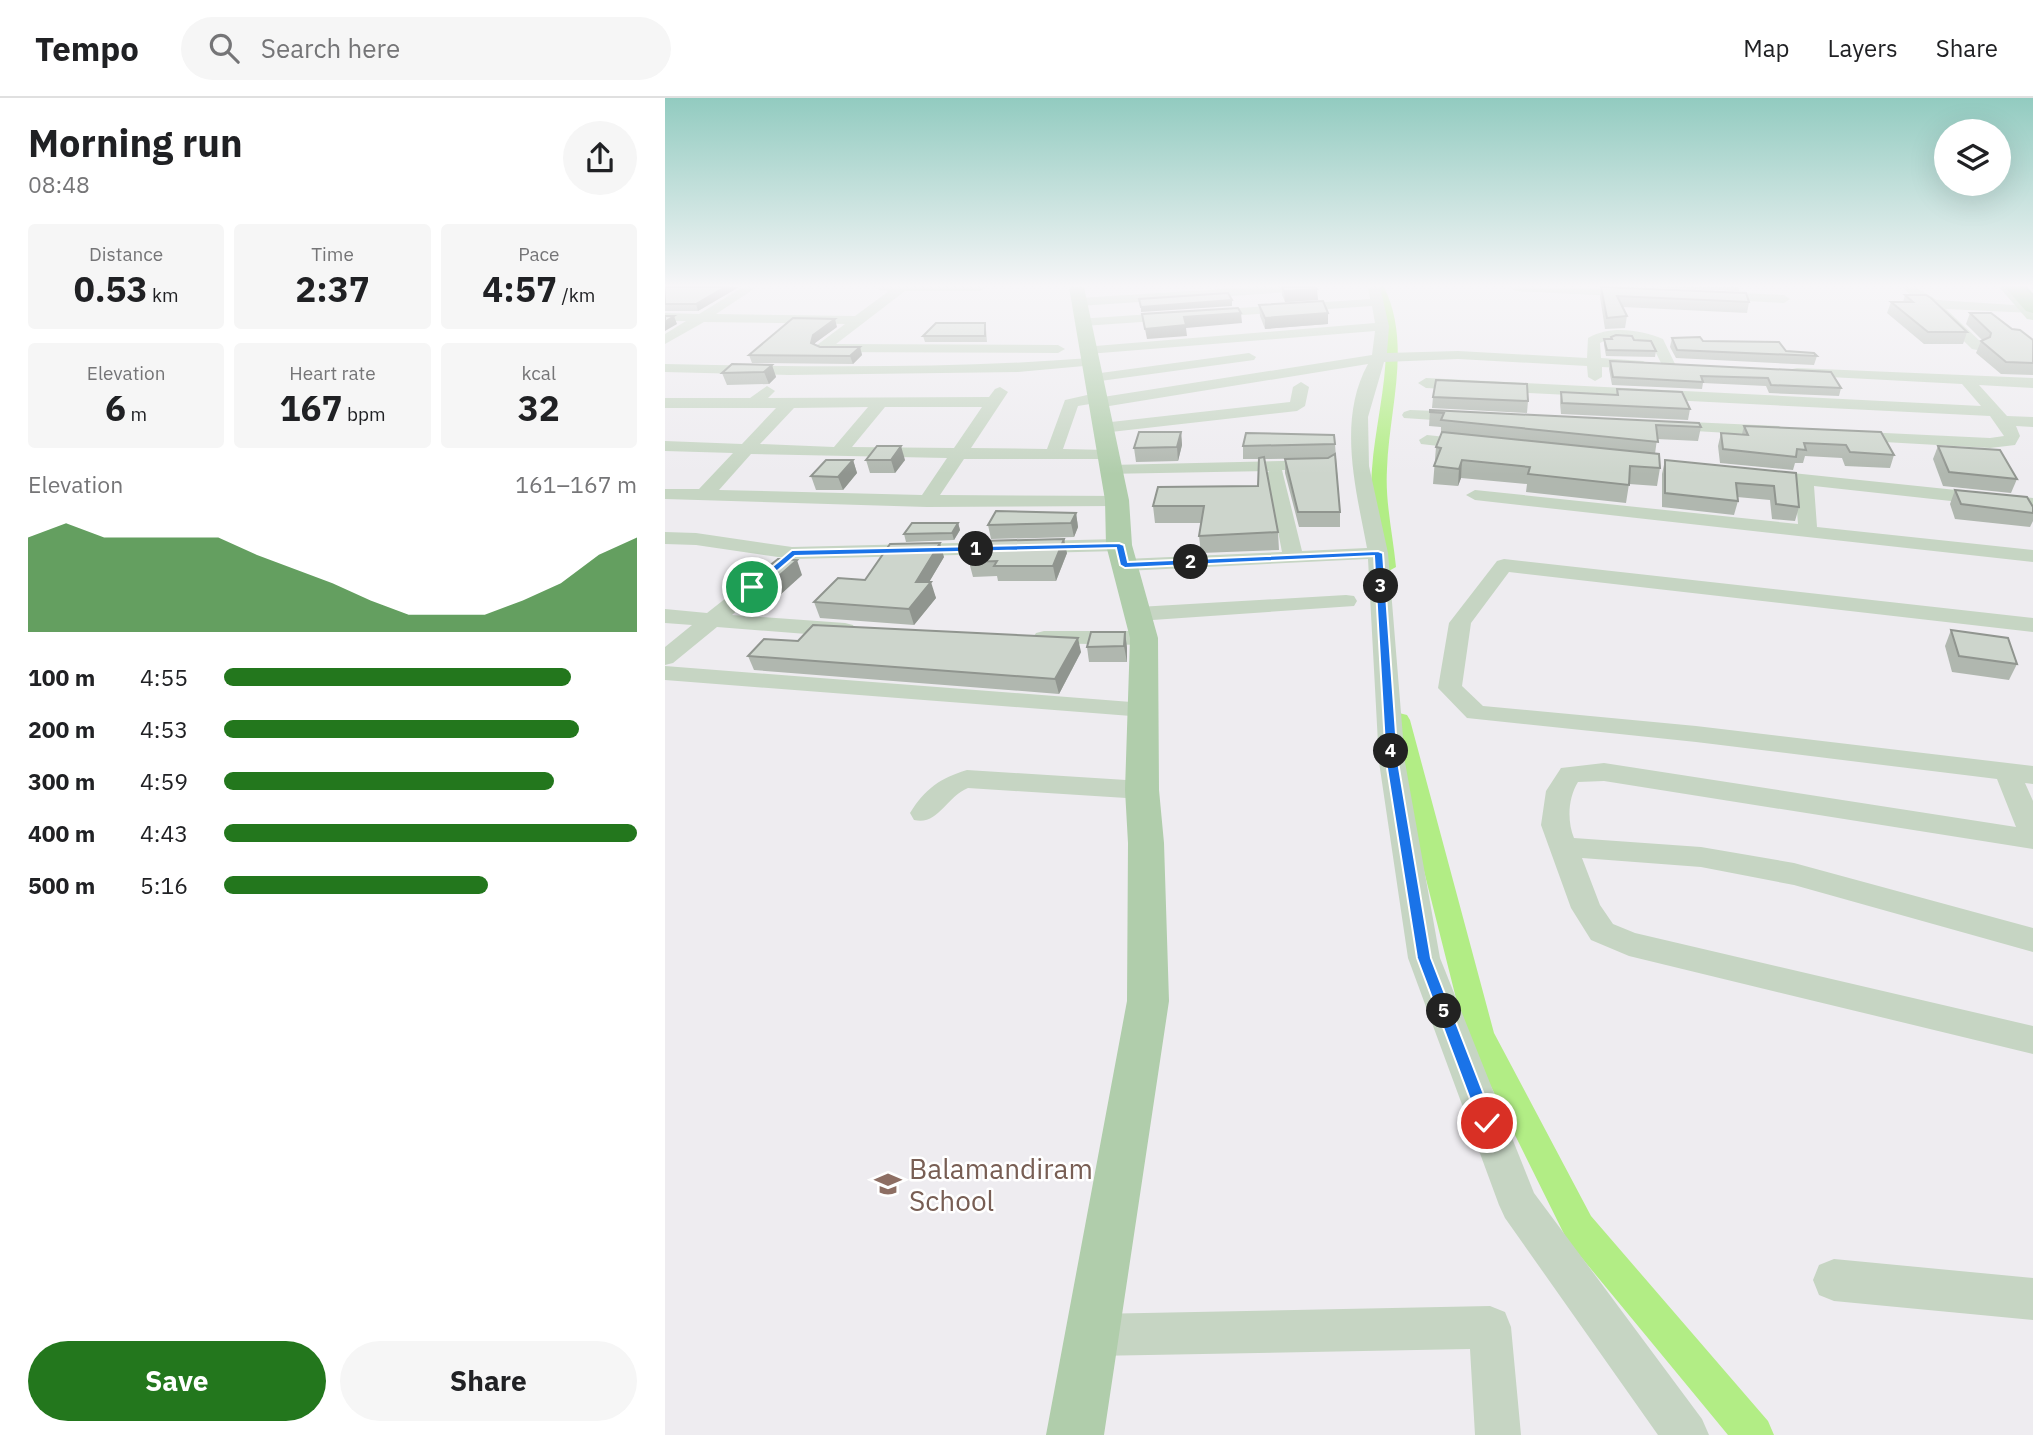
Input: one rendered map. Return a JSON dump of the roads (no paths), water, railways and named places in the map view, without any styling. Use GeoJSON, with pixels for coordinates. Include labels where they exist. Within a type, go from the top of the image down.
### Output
{"type":"FeatureCollection","features":[{"type":"Feature","properties":{"kind":"main road"},"geometry":{"type":"LineString","coordinates":[[1075,1435],[1148,1001],[1141,626],[1122,555],[1094,382]]}},
{"type":"Feature","properties":{"kind":"street"},"geometry":{"type":"LineString","coordinates":[[882,349],[949,351],[1094,382],[1328,464]]}},
{"type":"Feature","properties":{"kind":"street"},"geometry":{"type":"LineString","coordinates":[[665,494],[927,501],[1094,382],[1166,349]]}},
{"type":"Feature","properties":{"kind":"street"},"geometry":{"type":"LineString","coordinates":[[1053,454],[1071,403],[1094,382],[1209,349]]}},
{"type":"Feature","properties":{"kind":"street"},"geometry":{"type":"LineString","coordinates":[[1053,454],[1094,382],[1262,349]]}},
{"type":"Feature","properties":{"kind":"street"},"geometry":{"type":"LineString","coordinates":[[1383,349],[1383,357],[1373,369],[1360,417],[1360,466],[1378,553],[1392,762],[1424,958],[1519,1205],[1686,1435]]}},
{"type":"Feature","properties":{"kind":"street"},"geometry":{"type":"LineString","coordinates":[[1594,349],[1595,393]]}},
{"type":"Feature","properties":{"kind":"street"},"geometry":{"type":"LineString","coordinates":[[1094,382],[1383,357],[1458,355],[1675,367],[1663,349]]}},
{"type":"Feature","properties":{"kind":"street"},"geometry":{"type":"LineString","coordinates":[[1094,382],[1249,357]]}},
{"type":"Feature","properties":{"kind":"street"},"geometry":{"type":"LineString","coordinates":[[665,368],[789,371],[1018,368],[1094,382],[1297,406],[1300,387]]}},
{"type":"Feature","properties":{"kind":"street"},"geometry":{"type":"LineString","coordinates":[[927,501],[992,402],[1018,368]]}},
{"type":"Feature","properties":{"kind":"street"},"geometry":{"type":"LineString","coordinates":[[665,402],[708,371]]}},
{"type":"Feature","properties":{"kind":"street"},"geometry":{"type":"LineString","coordinates":[[754,403],[789,371]]}},
{"type":"Feature","properties":{"kind":"street"},"geometry":{"type":"LineString","coordinates":[[1786,372],[2033,383]]}},
{"type":"Feature","properties":{"kind":"street"},"geometry":{"type":"LineString","coordinates":[[1646,425],[1783,432],[1750,380]]}},
{"type":"Feature","properties":{"kind":"street"},"geometry":{"type":"LineString","coordinates":[[1966,380],[2004,422],[2033,434]]}},
{"type":"Feature","properties":{"kind":"street"},"geometry":{"type":"LineString","coordinates":[[1426,383],[1762,400],[2004,422],[2033,422]]}},
{"type":"Feature","properties":{"kind":"street"},"geometry":{"type":"LineString","coordinates":[[665,402],[992,402]]}},
{"type":"Feature","properties":{"kind":"street"},"geometry":{"type":"LineString","coordinates":[[706,493],[790,402]]}},
{"type":"Feature","properties":{"kind":"street"},"geometry":{"type":"LineString","coordinates":[[839,452],[881,402]]}},
{"type":"Feature","properties":{"kind":"street"},"geometry":{"type":"LineString","coordinates":[[1410,415],[1480,418]]}},
{"type":"Feature","properties":{"kind":"street"},"geometry":{"type":"LineString","coordinates":[[1830,434],[1990,443],[2009,441],[2004,422]]}},
{"type":"Feature","properties":{"kind":"street"},"geometry":{"type":"LineString","coordinates":[[1427,440],[1495,447]]}},
{"type":"Feature","properties":{"kind":"street"},"geometry":{"type":"LineString","coordinates":[[665,446],[839,452],[1053,454]]}},
{"type":"Feature","properties":{"kind":"street"},"geometry":{"type":"LineString","coordinates":[[1276,474],[1293,557]]}},
{"type":"Feature","properties":{"kind":"street"},"geometry":{"type":"LineString","coordinates":[[1751,474],[2033,504]]}},
{"type":"Feature","properties":{"kind":"street"},"geometry":{"type":"LineString","coordinates":[[1804,480],[1808,532]]}},
{"type":"Feature","properties":{"kind":"street"},"geometry":{"type":"LineString","coordinates":[[1475,495],[2033,556]]}},
{"type":"Feature","properties":{"kind":"street"},"geometry":{"type":"LineString","coordinates":[[665,538],[696,539],[792,553],[1293,557],[1378,553]]}},
{"type":"Feature","properties":{"kind":"street"},"geometry":{"type":"LineString","coordinates":[[665,658],[712,622],[792,553]]}},
{"type":"Feature","properties":{"kind":"street"},"geometry":{"type":"LineString","coordinates":[[2033,625],[1504,565],[1460,623],[1450,688],[1476,713],[1696,734],[2020,774],[2033,834]]}},
{"type":"Feature","properties":{"kind":"street"},"geometry":{"type":"LineString","coordinates":[[1024,637],[1346,601]]}},
{"type":"Feature","properties":{"kind":"street"},"geometry":{"type":"LineString","coordinates":[[665,616],[712,622],[862,631]]}},
{"type":"Feature","properties":{"kind":"street"},"geometry":{"type":"LineString","coordinates":[[665,673],[1144,710]]}},
{"type":"Feature","properties":{"kind":"street"},"geometry":{"type":"LineString","coordinates":[[2033,839],[1604,772],[1570,774],[1559,791],[1555,825],[1586,908],[1602,932],[1629,944],[2033,1040]]}},
{"type":"Feature","properties":{"kind":"street"},"geometry":{"type":"LineString","coordinates":[[924,813],[938,792],[952,783],[967,779],[1142,790]]}},
{"type":"Feature","properties":{"kind":"street"},"geometry":{"type":"LineString","coordinates":[[1563,847],[1701,857],[1794,874],[2033,940]]}},
{"type":"Feature","properties":{"kind":"street"},"geometry":{"type":"LineString","coordinates":[[1834,1280],[2033,1299]]}},
{"type":"Feature","properties":{"kind":"street"},"geometry":{"type":"LineString","coordinates":[[1093,1335],[1490,1327],[1498,1435]]}},
{"type":"Feature","properties":{"kind":"waterway"},"geometry":{"type":"LineString","coordinates":[[1387,567],[1379,471],[1392,349]]}},
{"type":"Feature","properties":{"kind":"waterway"},"geometry":{"type":"LineString","coordinates":[[1399,720],[1480,1034],[1579,1228],[1754,1435]]}},
{"type":"Feature","properties":{"kind":"place","name":"Balamandiram School"},"geometry":{"type":"Point","coordinates":[888,1184]}}]}
